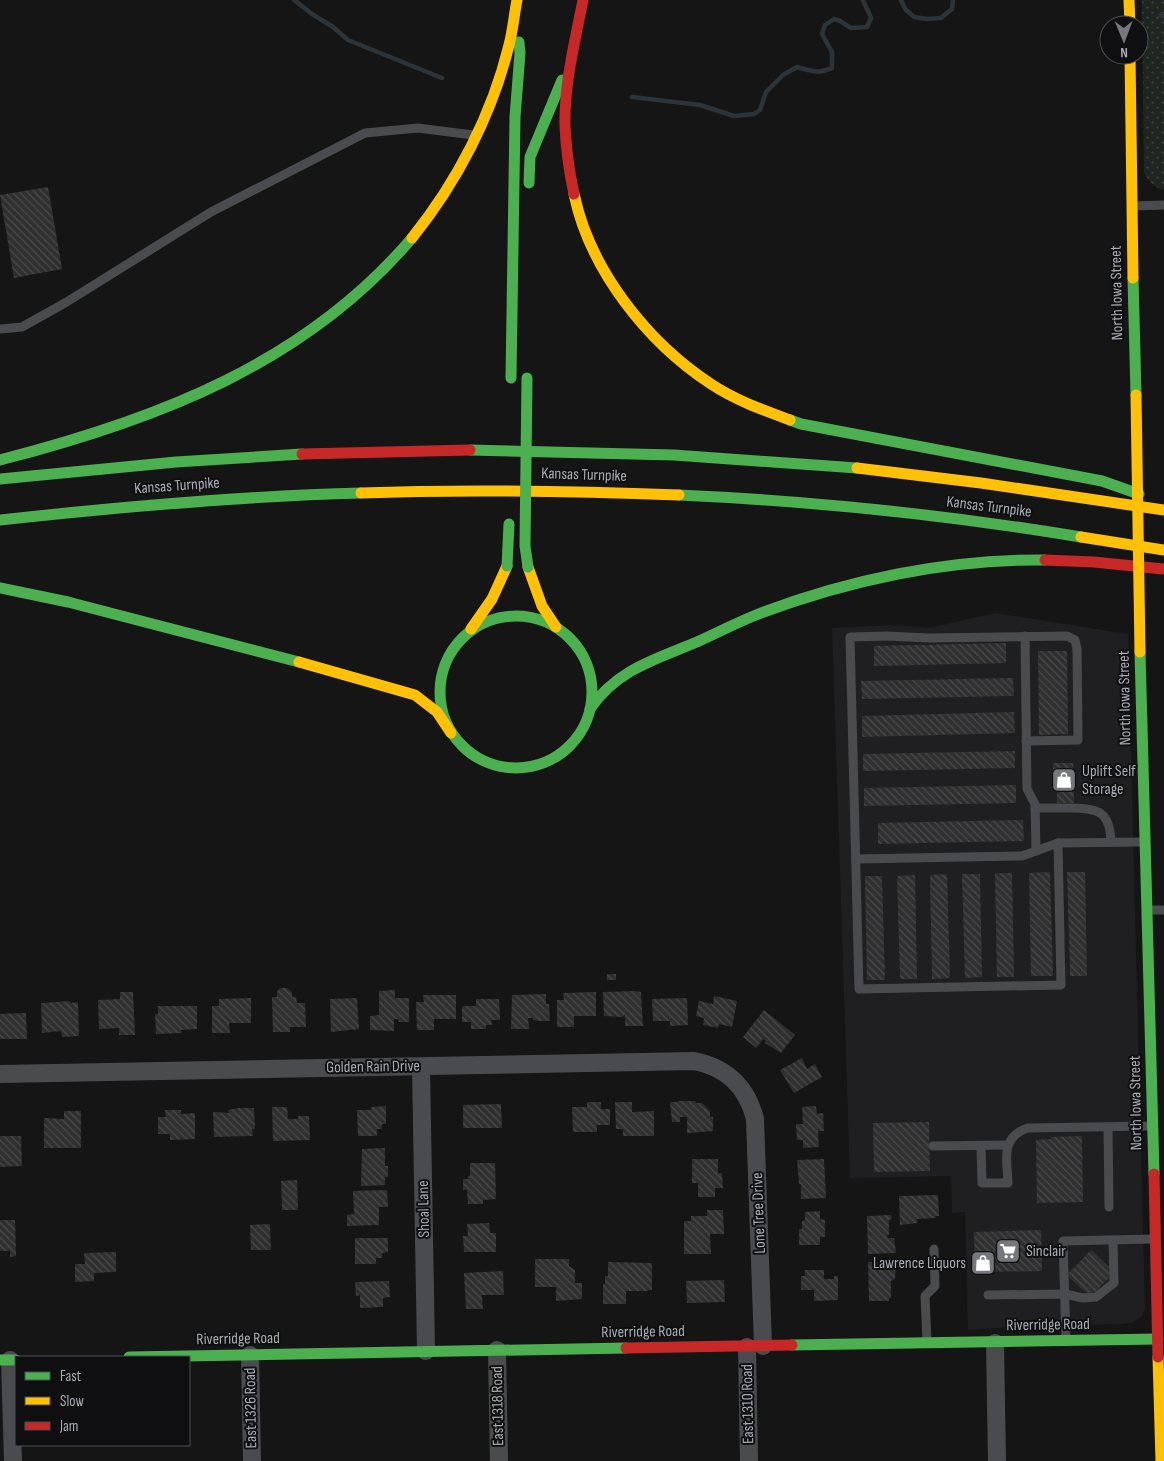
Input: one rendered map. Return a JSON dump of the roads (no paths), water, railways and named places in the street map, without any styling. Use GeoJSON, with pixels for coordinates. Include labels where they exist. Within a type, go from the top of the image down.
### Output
{"type":"FeatureCollection","features":[{"type":"Feature","properties":{"kind":"main road"},"geometry":{"type":"LineString","coordinates":[[0,460],[69,442],[162,409],[242,371],[306,333],[352,299],[395,258],[452,181],[493,94],[507,50],[517,0]]}},
{"type":"Feature","properties":{"kind":"main road"},"geometry":{"type":"LineString","coordinates":[[511,383],[515,118],[520,53],[517,0]]}},
{"type":"Feature","properties":{"kind":"main road"},"geometry":{"type":"LineString","coordinates":[[584,0],[571,61],[565,123],[566,151],[571,183],[579,212],[593,247],[624,301],[656,339],[690,370],[712,385],[742,401],[801,424],[1102,481],[1164,503]]}},
{"type":"Feature","properties":{"kind":"main road"},"geometry":{"type":"LineString","coordinates":[[1129,0],[1130,15]]}},
{"type":"Feature","properties":{"kind":"main road"},"geometry":{"type":"LineString","coordinates":[[529,196],[530,157],[571,61]]}},
{"type":"Feature","properties":{"kind":"main road","name":"North Iowa Street"},"geometry":{"type":"LineString","coordinates":[[1130,65],[1140,652],[1147,910],[1154,1035],[1153,1126],[1161,1461]]}},
{"type":"Feature","properties":{"kind":"main road"},"geometry":{"type":"LineString","coordinates":[[527,374],[525,546],[528,567],[542,606],[556,627],[574,642],[587,663],[592,686],[590,710]]}},
{"type":"Feature","properties":{"kind":"main road"},"geometry":{"type":"LineString","coordinates":[[510,438],[510,458]]}},
{"type":"Feature","properties":{"kind":"main road","name":"Kansas Turnpike"},"geometry":{"type":"LineString","coordinates":[[0,479],[236,458],[378,452],[540,450],[789,462],[883,471],[968,480],[1164,510]]}},
{"type":"Feature","properties":{"kind":"main road"},"geometry":{"type":"LineString","coordinates":[[452,733],[441,708],[440,681],[449,655],[484,616],[492,603],[507,566],[510,477]]}},
{"type":"Feature","properties":{"kind":"main road","name":"Kansas Turnpike"},"geometry":{"type":"LineString","coordinates":[[0,520],[77,510],[266,496],[415,490],[564,491],[706,496],[925,515],[1049,531],[1164,550]]}},
{"type":"Feature","properties":{"kind":"main road"},"geometry":{"type":"LineString","coordinates":[[0,588],[68,602],[313,666],[415,695],[436,712],[466,750],[485,762],[506,768],[529,767],[550,760],[568,748],[582,730],[590,710],[601,693],[613,682],[632,671],[761,613],[795,601],[882,578],[970,564],[1022,560],[1103,562],[1164,569]]}},
{"type":"Feature","properties":{"kind":"main road"},"geometry":{"type":"LineString","coordinates":[[466,634],[487,621],[510,616],[534,618],[556,627]]}},
{"type":"Feature","properties":{"kind":"main road","name":"Riverridge Road"},"geometry":{"type":"LineString","coordinates":[[169,1356],[1158,1340]]}},
{"type":"Feature","properties":{"kind":"street","name":"Golden Rain Drive"},"geometry":{"type":"LineString","coordinates":[[0,1074],[694,1061],[726,1072],[739,1085]]}},
{"type":"Feature","properties":{"kind":"street","name":"Shoal Lane"},"geometry":{"type":"LineString","coordinates":[[421,1066],[426,1351]]}},
{"type":"Feature","properties":{"kind":"street","name":"Lone Tree Drive"},"geometry":{"type":"LineString","coordinates":[[739,1085],[750,1103],[756,1125],[755,1347]]}},
{"type":"Feature","properties":{"kind":"street"},"geometry":{"type":"LineString","coordinates":[[995,1343],[997,1461]]}},
{"type":"Feature","properties":{"kind":"street","name":"East 1310 Road"},"geometry":{"type":"LineString","coordinates":[[749,1461],[755,1347]]}},
{"type":"Feature","properties":{"kind":"street","name":"East 1318 Road"},"geometry":{"type":"LineString","coordinates":[[497,1350],[498,1461]]}},
{"type":"Feature","properties":{"kind":"street","name":"East 1326 Road"},"geometry":{"type":"LineString","coordinates":[[250,1354],[252,1461]]}},
{"type":"Feature","properties":{"kind":"street"},"geometry":{"type":"LineString","coordinates":[[9,1360],[13,1461]]}},
{"type":"Feature","properties":{"kind":"lane"},"geometry":{"type":"LineString","coordinates":[[0,329],[22,326],[65,303],[211,212],[365,133],[418,128],[475,135]]}},
{"type":"Feature","properties":{"kind":"lane"},"geometry":{"type":"LineString","coordinates":[[1132,206],[1164,205]]}},
{"type":"Feature","properties":{"kind":"lane"},"geometry":{"type":"LineString","coordinates":[[1026,741],[1078,740],[1077,649],[1075,640],[1067,636],[929,638],[887,636],[850,638],[859,989],[1061,985],[1058,843]]}},
{"type":"Feature","properties":{"kind":"lane"},"geometry":{"type":"LineString","coordinates":[[1025,636],[1027,789],[1035,804],[1036,851]]}},
{"type":"Feature","properties":{"kind":"lane"},"geometry":{"type":"LineString","coordinates":[[1035,808],[1088,808],[1097,810],[1108,822],[1111,830],[1111,842]]}},
{"type":"Feature","properties":{"kind":"lane"},"geometry":{"type":"LineString","coordinates":[[856,859],[1022,856],[1058,843],[1145,842]]}},
{"type":"Feature","properties":{"kind":"lane"},"geometry":{"type":"LineString","coordinates":[[1147,910],[1164,910]]}},
{"type":"Feature","properties":{"kind":"lane"},"geometry":{"type":"LineString","coordinates":[[981,1146],[982,1183],[1008,1183],[1007,1145],[1013,1136],[1028,1128],[1153,1126]]}},
{"type":"Feature","properties":{"kind":"lane"},"geometry":{"type":"LineString","coordinates":[[1108,1127],[1110,1207]]}},
{"type":"Feature","properties":{"kind":"lane"},"geometry":{"type":"LineString","coordinates":[[933,1146],[1007,1145]]}},
{"type":"Feature","properties":{"kind":"lane"},"geometry":{"type":"LineString","coordinates":[[1066,1341],[1063,1241],[1156,1239]]}},
{"type":"Feature","properties":{"kind":"lane"},"geometry":{"type":"LineString","coordinates":[[988,1295],[1065,1294],[1083,1298],[1096,1297],[1114,1283],[1113,1240]]}},
{"type":"Feature","properties":{"kind":"lane"},"geometry":{"type":"LineString","coordinates":[[928,1344],[926,1296],[934,1286],[934,1250]]}},
{"type":"Feature","properties":{"kind":"waterway"},"geometry":{"type":"LineString","coordinates":[[294,0],[333,27],[348,40],[442,78]]}},
{"type":"Feature","properties":{"kind":"waterway"},"geometry":{"type":"LineString","coordinates":[[632,97],[700,105],[734,116],[754,114],[760,110],[766,92],[783,75],[797,67],[811,71],[832,68],[832,52],[822,34],[825,25],[834,19],[851,28],[867,27],[871,18],[863,0]]}},
{"type":"Feature","properties":{"kind":"waterway"},"geometry":{"type":"LineString","coordinates":[[901,0],[905,9],[914,17],[927,19],[941,18],[952,9],[953,0]]}},
{"type":"Feature","properties":{"kind":"place","name":"Uplift Self Storage"},"geometry":{"type":"Point","coordinates":[1064,780]}},
{"type":"Feature","properties":{"kind":"place","name":"Sinclair"},"geometry":{"type":"Point","coordinates":[1008,1251]}},
{"type":"Feature","properties":{"kind":"place","name":"Lawrence Liquors"},"geometry":{"type":"Point","coordinates":[983,1263]}}]}
